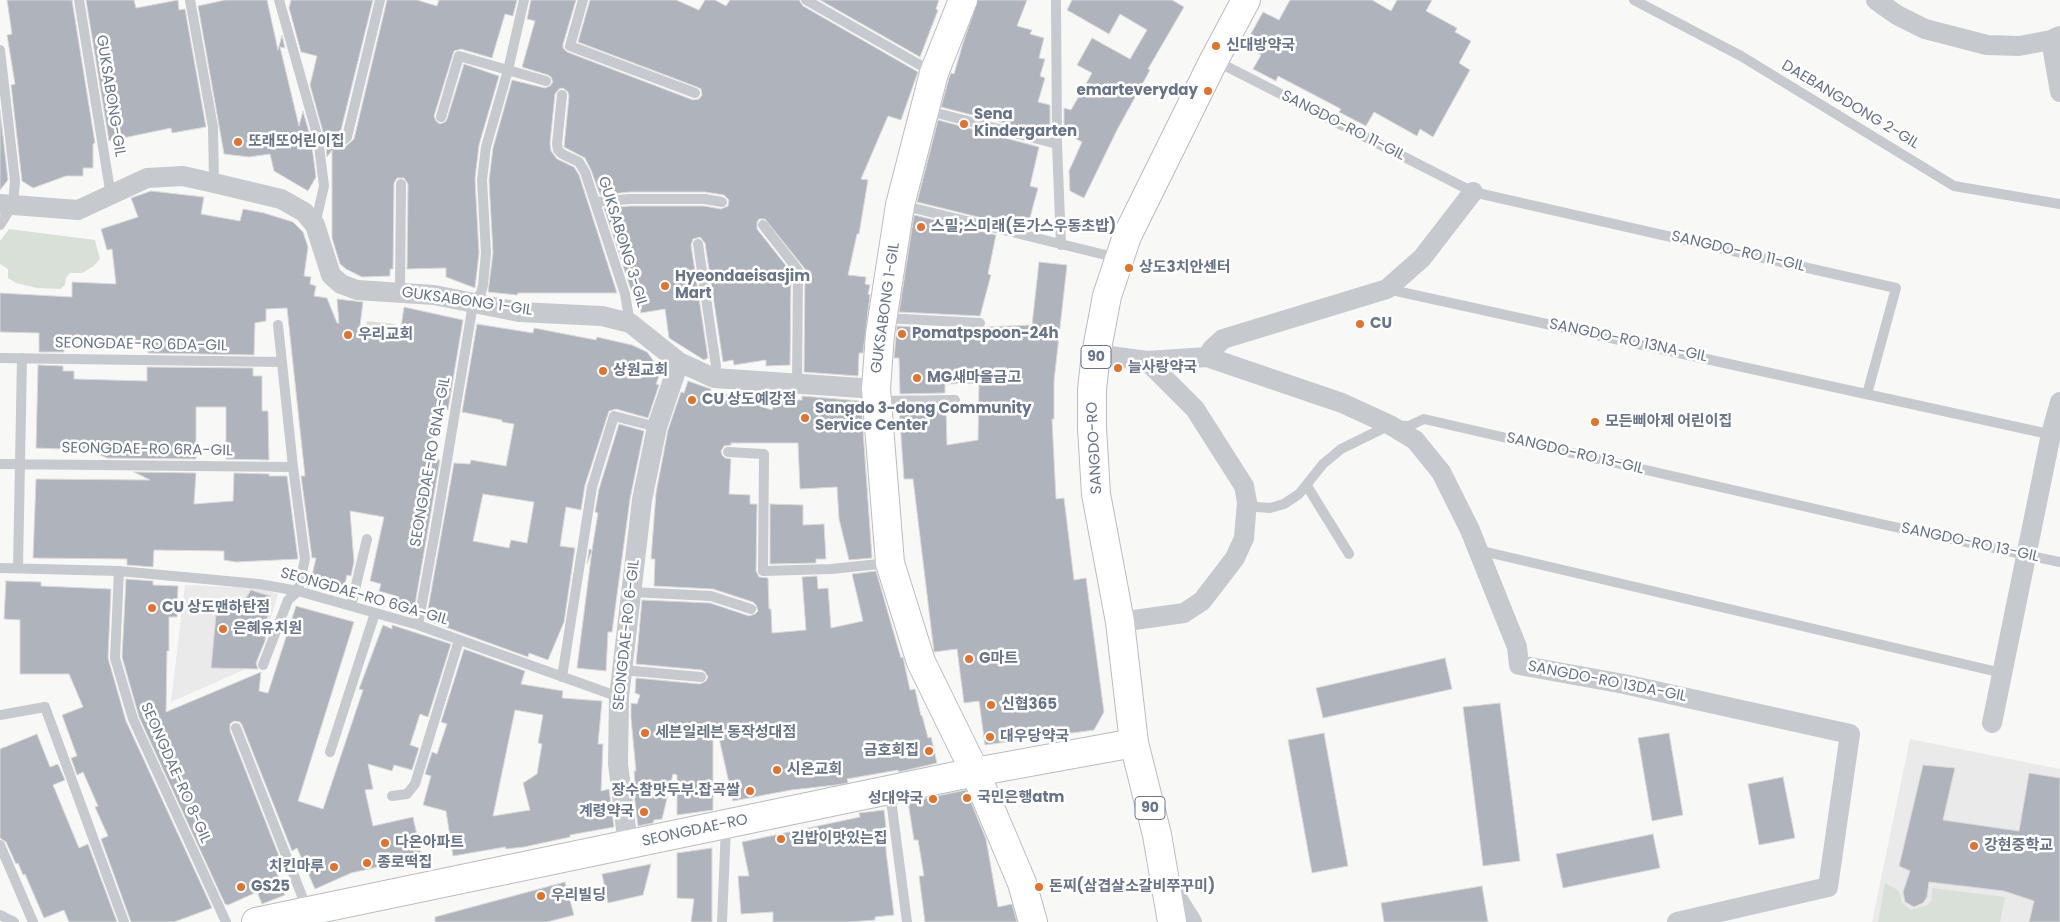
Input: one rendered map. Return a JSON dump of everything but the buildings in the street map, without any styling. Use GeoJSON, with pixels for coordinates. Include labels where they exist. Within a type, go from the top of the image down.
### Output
{"type":"FeatureCollection","features":[{"type":"Feature","properties":{"kind":"street","name":"GUKSABONG 1-GIL"},"geometry":{"type":"LineString","coordinates":[[7,204],[78,210],[147,178],[183,176],[281,198],[304,212],[315,225],[331,275],[341,284],[357,290],[434,295],[519,312],[602,316],[630,323],[679,362],[714,378],[797,385],[876,396],[883,318],[900,205],[934,73],[963,0]]}},
{"type":"Feature","properties":{"kind":"street","name":"SANGDO-RO"},"geometry":{"type":"LineString","coordinates":[[1172,922],[1162,874],[1157,835],[1134,743],[1120,622],[1096,494],[1092,390],[1096,354],[1107,296],[1127,236],[1214,60],[1246,0]]}},
{"type":"Feature","properties":{"kind":"street"},"geometry":{"type":"LineString","coordinates":[[1876,0],[1897,15],[1925,29],[1987,45],[2019,46],[2055,38],[2060,92]]}},
{"type":"Feature","properties":{"kind":"street"},"geometry":{"type":"LineString","coordinates":[[1388,289],[1422,258],[1473,192]]}},
{"type":"Feature","properties":{"kind":"street","name":"SANGDO-RO 13NA-GIL"},"geometry":{"type":"LineString","coordinates":[[1207,357],[1212,349],[1223,339],[1388,289]]}},
{"type":"Feature","properties":{"kind":"street","name":"SANGDO-RO 13-GIL"},"geometry":{"type":"LineString","coordinates":[[1096,354],[1147,361],[1207,357],[1342,403],[1390,425]]}},
{"type":"Feature","properties":{"kind":"street"},"geometry":{"type":"LineString","coordinates":[[1120,622],[1184,612],[1202,601],[1235,558],[1244,538],[1247,502],[1244,486],[1195,409],[1147,361]]}},
{"type":"Feature","properties":{"kind":"street","name":"SEONGDAE-RO 6-GIL"},"geometry":{"type":"LineString","coordinates":[[628,845],[618,764],[619,697],[642,500],[657,427],[679,362]]}},
{"type":"Feature","properties":{"kind":"street"},"geometry":{"type":"LineString","coordinates":[[876,396],[890,563],[921,662],[976,772],[1022,883],[1032,922]]}},
{"type":"Feature","properties":{"kind":"street"},"geometry":{"type":"LineString","coordinates":[[1992,722],[2027,554],[2056,436],[2060,402]]}},
{"type":"Feature","properties":{"kind":"street","name":"SANGDO-RO 13DA-GIL"},"geometry":{"type":"LineString","coordinates":[[1390,425],[1415,440],[1441,472],[1478,550],[1517,648],[1519,665],[1624,684],[1850,734],[1828,888],[1677,922]]}},
{"type":"Feature","properties":{"kind":"street","name":"SEONGDAE-RO"},"geometry":{"type":"LineString","coordinates":[[256,922],[976,772],[1134,743]]}},
{"type":"Feature","properties":{"kind":"street"},"geometry":{"type":"LineString","coordinates":[[1162,874],[1192,922]]}},
{"type":"Feature","properties":{"kind":"lane","name":"GUKSABONG-GIL"},"geometry":{"type":"LineString","coordinates":[[78,0],[111,196]]}},
{"type":"Feature","properties":{"kind":"lane"},"geometry":{"type":"LineString","coordinates":[[190,0],[213,127],[214,183]]}},
{"type":"Feature","properties":{"kind":"lane"},"geometry":{"type":"LineString","coordinates":[[279,0],[318,138],[324,186],[315,225]]}},
{"type":"Feature","properties":{"kind":"lane"},"geometry":{"type":"LineString","coordinates":[[318,138],[342,140],[347,137],[380,0]]}},
{"type":"Feature","properties":{"kind":"lane","name":"SEONGDAE-RO 6NA-GIL"},"geometry":{"type":"LineString","coordinates":[[418,625],[473,304],[481,293],[483,285],[486,253],[482,180],[486,147],[508,70],[524,0]]}},
{"type":"Feature","properties":{"kind":"lane"},"geometry":{"type":"LineString","coordinates":[[583,0],[570,46],[695,93]]}},
{"type":"Feature","properties":{"kind":"lane"},"geometry":{"type":"LineString","coordinates":[[806,0],[934,73]]}},
{"type":"Feature","properties":{"kind":"lane"},"geometry":{"type":"LineString","coordinates":[[1056,0],[1057,144],[1061,245]]}},
{"type":"Feature","properties":{"kind":"lane","name":"DAEBANGDONG 2-GIL"},"geometry":{"type":"LineString","coordinates":[[1634,0],[1740,56],[1954,186],[2060,204]]}},
{"type":"Feature","properties":{"kind":"lane"},"geometry":{"type":"LineString","coordinates":[[0,50],[15,181],[0,225]]}},
{"type":"Feature","properties":{"kind":"lane"},"geometry":{"type":"LineString","coordinates":[[441,117],[459,56],[546,81]]}},
{"type":"Feature","properties":{"kind":"lane","name":"SANGDO-RO 11-GIL"},"geometry":{"type":"LineString","coordinates":[[1214,60],[1473,192],[1896,288],[1868,394]]}},
{"type":"Feature","properties":{"kind":"lane","name":"GUKSABONG 3-GIL"},"geometry":{"type":"LineString","coordinates":[[562,95],[558,150],[583,166],[625,294],[630,323]]}},
{"type":"Feature","properties":{"kind":"lane"},"geometry":{"type":"LineString","coordinates":[[924,109],[1057,144]]}},
{"type":"Feature","properties":{"kind":"lane"},"geometry":{"type":"LineString","coordinates":[[400,292],[401,184]]}},
{"type":"Feature","properties":{"kind":"lane"},"geometry":{"type":"LineString","coordinates":[[595,202],[630,199],[695,199],[722,202]]}},
{"type":"Feature","properties":{"kind":"lane"},"geometry":{"type":"LineString","coordinates":[[900,205],[1120,258]]}},
{"type":"Feature","properties":{"kind":"lane"},"geometry":{"type":"LineString","coordinates":[[764,225],[798,270],[797,385]]}},
{"type":"Feature","properties":{"kind":"lane"},"geometry":{"type":"LineString","coordinates":[[698,244],[716,366],[714,378]]}},
{"type":"Feature","properties":{"kind":"lane","name":"SANGDO-RO 13NA-GIL"},"geometry":{"type":"LineString","coordinates":[[1388,289],[2056,436]]}},
{"type":"Feature","properties":{"kind":"lane"},"geometry":{"type":"LineString","coordinates":[[883,318],[980,323]]}},
{"type":"Feature","properties":{"kind":"lane"},"geometry":{"type":"LineString","coordinates":[[263,665],[288,600],[298,591],[306,559],[293,467],[278,325]]}},
{"type":"Feature","properties":{"kind":"lane","name":"SEONGDAE-RO 6DA-GIL"},"geometry":{"type":"LineString","coordinates":[[0,358],[282,362]]}},
{"type":"Feature","properties":{"kind":"lane"},"geometry":{"type":"LineString","coordinates":[[18,568],[22,358]]}},
{"type":"Feature","properties":{"kind":"lane"},"geometry":{"type":"LineString","coordinates":[[876,396],[955,400]]}},
{"type":"Feature","properties":{"kind":"lane"},"geometry":{"type":"LineString","coordinates":[[562,677],[592,487],[614,416],[657,427]]}},
{"type":"Feature","properties":{"kind":"lane","name":"SANGDO-RO 13-GIL"},"geometry":{"type":"LineString","coordinates":[[1390,425],[1408,426],[1424,419],[1881,524],[2060,562]]}},
{"type":"Feature","properties":{"kind":"lane"},"geometry":{"type":"LineString","coordinates":[[1247,502],[1257,507],[1270,508],[1284,504],[1307,486],[1323,464],[1341,449],[1390,425]]}},
{"type":"Feature","properties":{"kind":"lane"},"geometry":{"type":"LineString","coordinates":[[728,452],[764,454],[762,571],[831,570],[890,563]]}},
{"type":"Feature","properties":{"kind":"lane","name":"SEONGDAE-RO 6RA-GIL"},"geometry":{"type":"LineString","coordinates":[[0,464],[293,467]]}},
{"type":"Feature","properties":{"kind":"lane"},"geometry":{"type":"LineString","coordinates":[[1307,486],[1349,554]]}},
{"type":"Feature","properties":{"kind":"lane"},"geometry":{"type":"LineString","coordinates":[[351,606],[367,539]]}},
{"type":"Feature","properties":{"kind":"lane"},"geometry":{"type":"LineString","coordinates":[[1478,550],[2002,673]]}},
{"type":"Feature","properties":{"kind":"lane","name":"SEONGDAE-RO 6GA-GIL"},"geometry":{"type":"LineString","coordinates":[[0,568],[118,571],[259,584],[298,591],[418,625],[619,697]]}},
{"type":"Feature","properties":{"kind":"lane","name":"SEONGDAE-RO 8-GIL"},"geometry":{"type":"LineString","coordinates":[[118,571],[115,658],[133,719],[226,922]]}},
{"type":"Feature","properties":{"kind":"lane"},"geometry":{"type":"LineString","coordinates":[[632,592],[711,596],[750,609]]}},
{"type":"Feature","properties":{"kind":"lane"},"geometry":{"type":"LineString","coordinates":[[330,752],[375,613]]}},
{"type":"Feature","properties":{"kind":"lane"},"geometry":{"type":"LineString","coordinates":[[392,796],[408,794],[415,784],[458,640]]}},
{"type":"Feature","properties":{"kind":"lane"},"geometry":{"type":"LineString","coordinates":[[622,670],[701,677]]}},
{"type":"Feature","properties":{"kind":"lane"},"geometry":{"type":"LineString","coordinates":[[0,714],[45,707],[124,922]]}},
{"type":"Feature","properties":{"kind":"lane"},"geometry":{"type":"LineString","coordinates":[[236,728],[302,896],[303,912]]}},
{"type":"Feature","properties":{"kind":"lane"},"geometry":{"type":"LineString","coordinates":[[890,790],[908,922]]}},
{"type":"Feature","properties":{"kind":"lane"},"geometry":{"type":"LineString","coordinates":[[722,922],[726,825]]}},
{"type":"Feature","properties":{"kind":"lane"},"geometry":{"type":"LineString","coordinates":[[0,845],[34,922]]}},
{"type":"Feature","properties":{"kind":"lane"},"geometry":{"type":"LineString","coordinates":[[0,915],[14,922]]}},
{"type":"Feature","properties":{"kind":"shaded area"},"geometry":{"type":"Polygon","coordinates":[[[9,229],[95,240],[100,259],[94,266],[82,273],[70,273],[66,278],[65,285],[60,289],[37,288],[16,283],[8,278],[8,269],[0,264],[0,241],[9,229]]]}},
{"type":"Feature","properties":{"kind":"shaded area"},"geometry":{"type":"Polygon","coordinates":[[[367,321],[395,324],[393,336],[365,333],[367,321]]]}},
{"type":"Feature","properties":{"kind":"shaded area","name":"은혜유치원"},"geometry":{"type":"Polygon","coordinates":[[[185,585],[261,588],[278,594],[257,664],[171,702],[185,585]]]}},
{"type":"Feature","properties":{"kind":"shaded area","name":"강현중학교"},"geometry":{"type":"Polygon","coordinates":[[[1910,739],[2060,769],[2060,922],[1872,922],[1910,739]]]}},
{"type":"Feature","properties":{"kind":"shaded area"},"geometry":{"type":"Polygon","coordinates":[[[1885,883],[1899,891],[1902,903],[1911,910],[1928,905],[1932,899],[1932,888],[2005,897],[2000,922],[1878,922],[1885,883]]]}},
{"type":"Feature","properties":{"kind":"place","name":"신대방약국"},"geometry":{"type":"Point","coordinates":[1216,46]}},
{"type":"Feature","properties":{"kind":"place","name":"emarteveryday"},"geometry":{"type":"Point","coordinates":[1208,91]}},
{"type":"Feature","properties":{"kind":"place","name":"Sena Kindergarten"},"geometry":{"type":"Point","coordinates":[964,124]}},
{"type":"Feature","properties":{"kind":"place","name":"또래또어린이집"},"geometry":{"type":"Point","coordinates":[238,142]}},
{"type":"Feature","properties":{"kind":"place","name":"스밀;스미래(돈가스우동초밥)"},"geometry":{"type":"Point","coordinates":[921,227]}},
{"type":"Feature","properties":{"kind":"place","name":"상도3치안센터"},"geometry":{"type":"Point","coordinates":[1129,268]}},
{"type":"Feature","properties":{"kind":"place","name":"Hyeondaeisasjim Mart"},"geometry":{"type":"Point","coordinates":[665,286]}},
{"type":"Feature","properties":{"kind":"place","name":"CU"},"geometry":{"type":"Point","coordinates":[1360,324]}},
{"type":"Feature","properties":{"kind":"place","name":"Pomatpspoon-24h"},"geometry":{"type":"Point","coordinates":[902,334]}},
{"type":"Feature","properties":{"kind":"place","name":"우리교회"},"geometry":{"type":"Point","coordinates":[348,335]}},
{"type":"Feature","properties":{"kind":"place","name":"늘사랑약국"},"geometry":{"type":"Point","coordinates":[1118,368]}},
{"type":"Feature","properties":{"kind":"place","name":"상원교회"},"geometry":{"type":"Point","coordinates":[603,371]}},
{"type":"Feature","properties":{"kind":"place","name":"MG새마을금고"},"geometry":{"type":"Point","coordinates":[917,378]}},
{"type":"Feature","properties":{"kind":"place","name":"CU 상도예강점"},"geometry":{"type":"Point","coordinates":[692,400]}},
{"type":"Feature","properties":{"kind":"place","name":"Sangdo 3-dong Community Service Center"},"geometry":{"type":"Point","coordinates":[805,418]}},
{"type":"Feature","properties":{"kind":"place","name":"모든삐아제 어린이집"},"geometry":{"type":"Point","coordinates":[1595,422]}},
{"type":"Feature","properties":{"kind":"place","name":"CU 상도맨하탄점"},"geometry":{"type":"Point","coordinates":[152,608]}},
{"type":"Feature","properties":{"kind":"place","name":"은혜유치원"},"geometry":{"type":"Point","coordinates":[223,629]}},
{"type":"Feature","properties":{"kind":"place","name":"G마트"},"geometry":{"type":"Point","coordinates":[969,659]}},
{"type":"Feature","properties":{"kind":"place","name":"신협365"},"geometry":{"type":"Point","coordinates":[991,705]}},
{"type":"Feature","properties":{"kind":"place","name":"세븐일레븐 동작성대점"},"geometry":{"type":"Point","coordinates":[645,733]}},
{"type":"Feature","properties":{"kind":"place","name":"대우당약국"},"geometry":{"type":"Point","coordinates":[990,737]}},
{"type":"Feature","properties":{"kind":"place","name":"금호회집"},"geometry":{"type":"Point","coordinates":[929,751]}},
{"type":"Feature","properties":{"kind":"place","name":"시온교회"},"geometry":{"type":"Point","coordinates":[777,770]}},
{"type":"Feature","properties":{"kind":"place","name":"장수참맛두부.잡곡쌀"},"geometry":{"type":"Point","coordinates":[750,791]}},
{"type":"Feature","properties":{"kind":"place","name":"국민은행atm"},"geometry":{"type":"Point","coordinates":[967,798]}},
{"type":"Feature","properties":{"kind":"place","name":"성대약국"},"geometry":{"type":"Point","coordinates":[933,799]}},
{"type":"Feature","properties":{"kind":"place","name":"계령약국"},"geometry":{"type":"Point","coordinates":[644,812]}},
{"type":"Feature","properties":{"kind":"place","name":"김밥이맛있는집"},"geometry":{"type":"Point","coordinates":[781,839]}},
{"type":"Feature","properties":{"kind":"place","name":"다온아파트"},"geometry":{"type":"Point","coordinates":[385,843]}},
{"type":"Feature","properties":{"kind":"place","name":"강현중학교"},"geometry":{"type":"Point","coordinates":[1974,846]}},
{"type":"Feature","properties":{"kind":"place","name":"종로떡집"},"geometry":{"type":"Point","coordinates":[367,863]}},
{"type":"Feature","properties":{"kind":"place","name":"치킨마루"},"geometry":{"type":"Point","coordinates":[334,867]}},
{"type":"Feature","properties":{"kind":"place","name":"GS25"},"geometry":{"type":"Point","coordinates":[241,887]}},
{"type":"Feature","properties":{"kind":"place","name":"돈찌(삼겹살소갈비쭈꾸미)"},"geometry":{"type":"Point","coordinates":[1039,887]}},
{"type":"Feature","properties":{"kind":"place","name":"우리빌딩"},"geometry":{"type":"Point","coordinates":[541,896]}}]}
